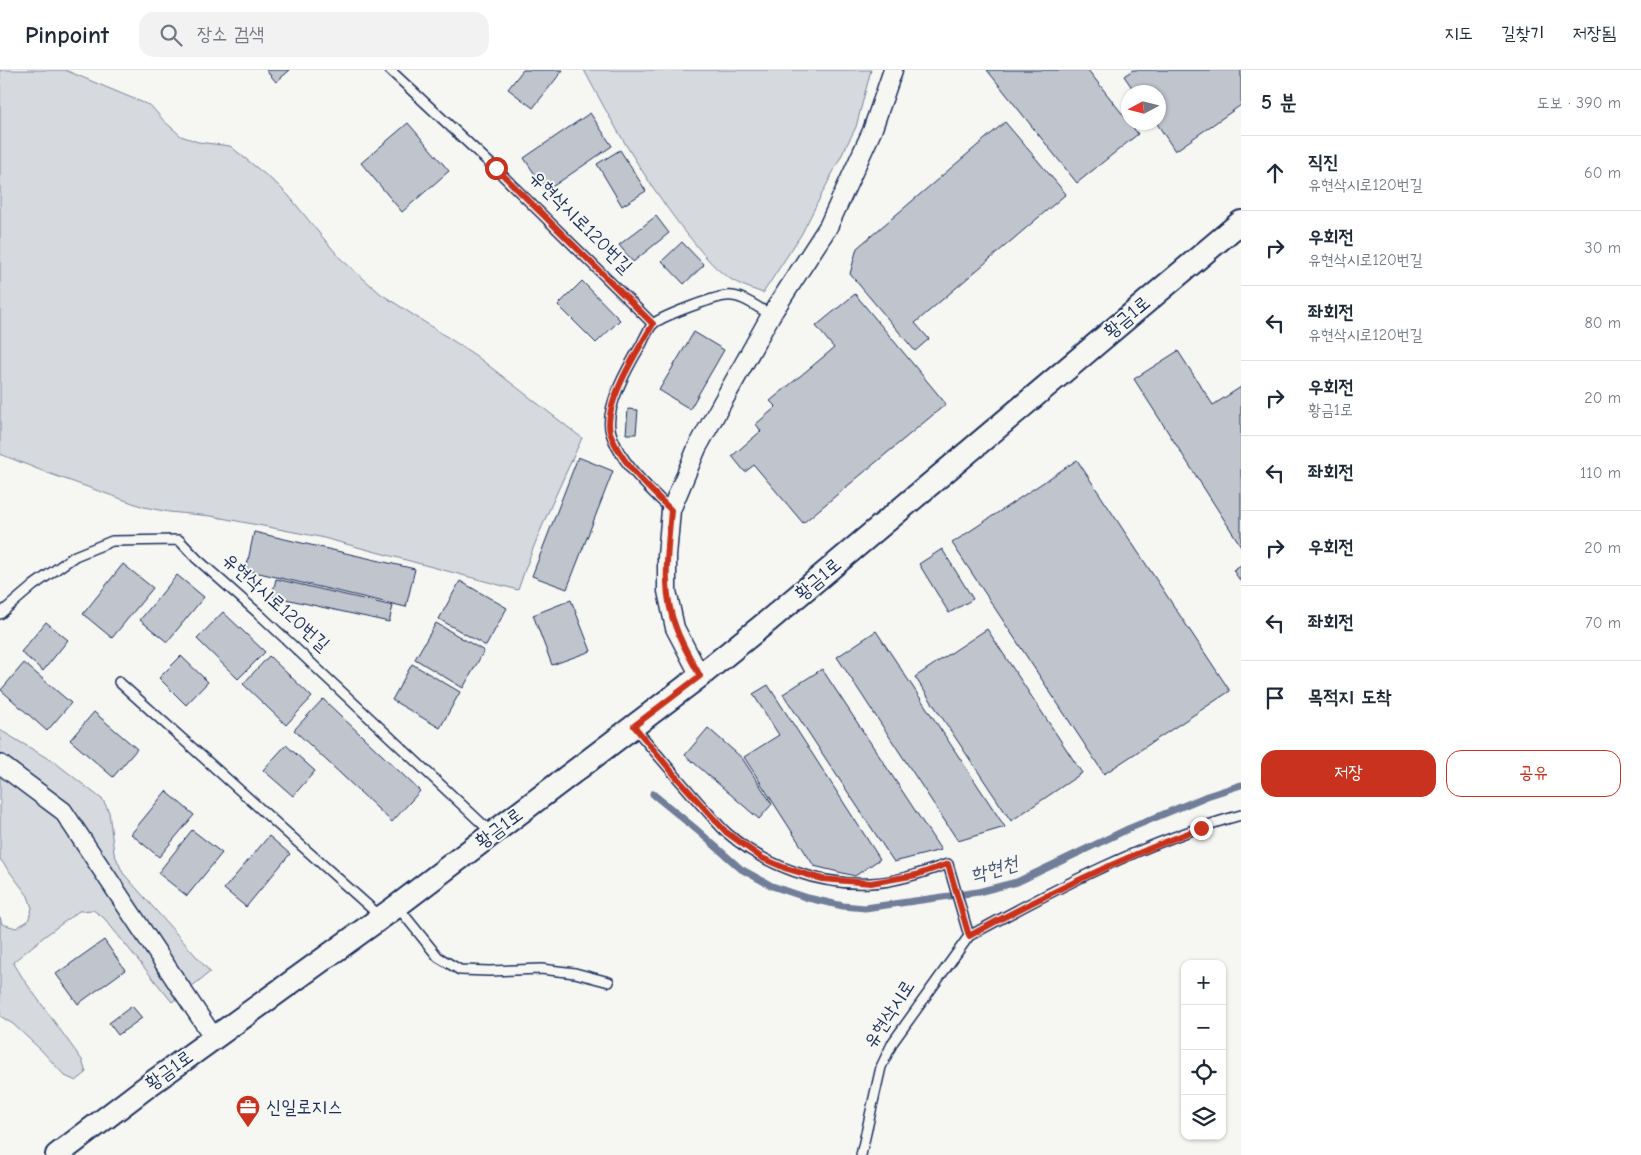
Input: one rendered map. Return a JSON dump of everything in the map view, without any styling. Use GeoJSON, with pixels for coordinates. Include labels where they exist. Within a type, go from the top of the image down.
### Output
{"type":"FeatureCollection","features":[{"type":"Feature","properties":{"kind":"street"},"geometry":{"type":"LineString","coordinates":[[700,676],[676,628],[667,591],[667,556],[671,510],[697,448],[771,315],[828,227],[872,131],[893,70]]}},
{"type":"Feature","properties":{"kind":"street","name":"황금1로"},"geometry":{"type":"LineString","coordinates":[[62,1154],[214,1038],[389,911],[700,676],[776,615],[1241,222]]}},
{"type":"Feature","properties":{"kind":"street"},"geometry":{"type":"LineString","coordinates":[[0,764],[63,811],[214,1038]]}},
{"type":"Feature","properties":{"kind":"lane","name":"유현삭시로120번길"},"geometry":{"type":"LineString","coordinates":[[390,70],[496,168],[653,324]]}},
{"type":"Feature","properties":{"kind":"lane"},"geometry":{"type":"LineString","coordinates":[[671,510],[638,477],[618,450],[610,432],[610,416],[621,379],[653,324],[687,308],[727,296],[743,299],[771,315]]}},
{"type":"Feature","properties":{"kind":"lane","name":"유현삭시로120번길"},"geometry":{"type":"LineString","coordinates":[[0,614],[34,585],[75,556],[112,541],[179,540],[197,559],[260,614],[492,833]]}},
{"type":"Feature","properties":{"kind":"lane"},"geometry":{"type":"LineString","coordinates":[[120,682],[389,911],[438,957],[460,970],[541,969],[575,973],[609,982]]}},
{"type":"Feature","properties":{"kind":"lane"},"geometry":{"type":"LineString","coordinates":[[634,726],[678,779],[726,832],[762,858],[785,868],[822,879],[871,883],[916,875],[948,864],[969,936],[1028,903],[1108,865],[1193,830],[1241,816]]}},
{"type":"Feature","properties":{"kind":"lane","name":"유현삭시로"},"geometry":{"type":"LineString","coordinates":[[861,1155],[881,1067],[893,1042],[969,936]]}},
{"type":"Feature","properties":{"kind":"shaded area"},"geometry":{"type":"Polygon","coordinates":[[[0,70],[65,70],[151,106],[181,136],[198,142],[230,146],[278,185],[341,259],[381,294],[475,355],[582,438],[540,532],[518,590],[320,537],[211,516],[169,512],[144,507],[0,454],[0,70]]]}},
{"type":"Feature","properties":{"kind":"shaded area"},"geometry":{"type":"Polygon","coordinates":[[[584,70],[871,70],[856,127],[801,235],[763,293],[747,287],[722,273],[682,228],[630,151],[584,70]]]}},
{"type":"Feature","properties":{"kind":"shaded area"},"geometry":{"type":"Polygon","coordinates":[[[0,730],[57,764],[103,800],[109,812],[114,853],[123,873],[210,972],[172,1002],[104,918],[93,910],[79,911],[13,962],[82,1060],[86,1073],[76,1081],[65,1076],[13,1024],[0,1016],[0,917],[2,924],[16,928],[28,921],[32,908],[28,896],[0,859],[0,730]]]}},
{"type":"Feature","properties":{"kind":"building"},"geometry":{"type":"Polygon","coordinates":[[[266,70],[290,70],[276,82],[266,70]]]}},
{"type":"Feature","properties":{"kind":"building"},"geometry":{"type":"Polygon","coordinates":[[[523,70],[563,70],[533,108],[508,89],[523,70]]]}},
{"type":"Feature","properties":{"kind":"building"},"geometry":{"type":"Polygon","coordinates":[[[987,70],[1088,70],[1121,112],[1121,130],[1135,130],[1138,134],[1077,183],[987,70]]]}},
{"type":"Feature","properties":{"kind":"building"},"geometry":{"type":"Polygon","coordinates":[[[1133,70],[1241,70],[1241,105],[1175,151],[1161,130],[1166,130],[1166,85],[1130,85],[1124,76],[1133,70]]]}},
{"type":"Feature","properties":{"kind":"building"},"geometry":{"type":"Polygon","coordinates":[[[590,113],[612,146],[546,191],[524,158],[590,113]]]}},
{"type":"Feature","properties":{"kind":"building"},"geometry":{"type":"Polygon","coordinates":[[[1005,122],[1066,194],[915,323],[929,339],[915,351],[850,274],[857,248],[1005,122]]]}},
{"type":"Feature","properties":{"kind":"building"},"geometry":{"type":"Polygon","coordinates":[[[408,123],[449,171],[402,212],[361,163],[408,123]]]}},
{"type":"Feature","properties":{"kind":"building"},"geometry":{"type":"Polygon","coordinates":[[[620,150],[646,191],[622,206],[597,164],[620,150]]]}},
{"type":"Feature","properties":{"kind":"building"},"geometry":{"type":"Polygon","coordinates":[[[656,216],[669,233],[633,262],[619,245],[656,216]]]}},
{"type":"Feature","properties":{"kind":"building"},"geometry":{"type":"Polygon","coordinates":[[[682,242],[704,265],[684,284],[662,261],[682,242]]]}},
{"type":"Feature","properties":{"kind":"building"},"geometry":{"type":"Polygon","coordinates":[[[582,281],[620,320],[596,343],[558,305],[582,281]]]}},
{"type":"Feature","properties":{"kind":"building"},"geometry":{"type":"Polygon","coordinates":[[[855,294],[946,404],[803,523],[754,465],[745,472],[732,456],[761,431],[756,424],[776,407],[770,401],[834,348],[816,326],[855,294]]]}},
{"type":"Feature","properties":{"kind":"building"},"geometry":{"type":"Polygon","coordinates":[[[694,332],[724,350],[690,409],[659,390],[694,332]]]}},
{"type":"Feature","properties":{"kind":"building"},"geometry":{"type":"Polygon","coordinates":[[[1178,351],[1213,405],[1241,387],[1241,546],[1134,379],[1178,351]]]}},
{"type":"Feature","properties":{"kind":"building"},"geometry":{"type":"Polygon","coordinates":[[[628,409],[638,410],[636,434],[626,434],[628,409]]]}},
{"type":"Feature","properties":{"kind":"building"},"geometry":{"type":"Polygon","coordinates":[[[578,457],[613,471],[567,589],[532,576],[578,457]]]}},
{"type":"Feature","properties":{"kind":"building"},"geometry":{"type":"Polygon","coordinates":[[[1077,460],[1230,691],[1104,774],[952,543],[1077,460]]]}},
{"type":"Feature","properties":{"kind":"building"},"geometry":{"type":"Polygon","coordinates":[[[254,532],[415,569],[406,607],[246,570],[254,532]]]}},
{"type":"Feature","properties":{"kind":"building"},"geometry":{"type":"Polygon","coordinates":[[[942,549],[973,599],[949,613],[919,564],[942,549]]]}},
{"type":"Feature","properties":{"kind":"building"},"geometry":{"type":"Polygon","coordinates":[[[123,564],[153,588],[112,638],[83,614],[123,564]]]}},
{"type":"Feature","properties":{"kind":"building"},"geometry":{"type":"Polygon","coordinates":[[[1241,565],[1241,582],[1233,570],[1241,565]]]}},
{"type":"Feature","properties":{"kind":"building"},"geometry":{"type":"Polygon","coordinates":[[[177,575],[204,597],[167,642],[140,620],[177,575]]]}},
{"type":"Feature","properties":{"kind":"building"},"geometry":{"type":"Polygon","coordinates":[[[276,579],[393,606],[389,622],[272,596],[276,579]]]}},
{"type":"Feature","properties":{"kind":"building"},"geometry":{"type":"Polygon","coordinates":[[[460,581],[507,608],[486,646],[439,619],[460,581]]]}},
{"type":"Feature","properties":{"kind":"building"},"geometry":{"type":"Polygon","coordinates":[[[571,600],[591,651],[552,665],[533,615],[571,600]]]}},
{"type":"Feature","properties":{"kind":"building"},"geometry":{"type":"Polygon","coordinates":[[[223,612],[265,652],[238,679],[197,639],[223,612]]]}},
{"type":"Feature","properties":{"kind":"building"},"geometry":{"type":"Polygon","coordinates":[[[46,622],[68,640],[43,671],[21,652],[46,622]]]}},
{"type":"Feature","properties":{"kind":"building"},"geometry":{"type":"Polygon","coordinates":[[[436,623],[484,651],[463,688],[415,659],[436,623]]]}},
{"type":"Feature","properties":{"kind":"building"},"geometry":{"type":"Polygon","coordinates":[[[987,629],[1082,773],[1011,821],[915,677],[987,629]]]}},
{"type":"Feature","properties":{"kind":"building"},"geometry":{"type":"Polygon","coordinates":[[[876,631],[1005,827],[958,841],[837,657],[876,631]]]}},
{"type":"Feature","properties":{"kind":"building"},"geometry":{"type":"Polygon","coordinates":[[[181,656],[208,682],[186,705],[159,678],[181,656]]]}},
{"type":"Feature","properties":{"kind":"building"},"geometry":{"type":"Polygon","coordinates":[[[269,656],[312,697],[286,725],[243,684],[269,656]]]}},
{"type":"Feature","properties":{"kind":"building"},"geometry":{"type":"Polygon","coordinates":[[[24,663],[71,703],[47,731],[1,690],[24,663]]]}},
{"type":"Feature","properties":{"kind":"building"},"geometry":{"type":"Polygon","coordinates":[[[412,664],[460,692],[440,728],[392,700],[412,664]]]}},
{"type":"Feature","properties":{"kind":"building"},"geometry":{"type":"Polygon","coordinates":[[[822,669],[941,850],[894,862],[783,694],[822,669]]]}},
{"type":"Feature","properties":{"kind":"building"},"geometry":{"type":"Polygon","coordinates":[[[768,685],[880,859],[855,876],[814,866],[744,757],[779,735],[753,694],[768,685]]]}},
{"type":"Feature","properties":{"kind":"building"},"geometry":{"type":"Polygon","coordinates":[[[323,699],[420,791],[392,822],[294,730],[323,699]]]}},
{"type":"Feature","properties":{"kind":"building"},"geometry":{"type":"Polygon","coordinates":[[[94,712],[137,749],[113,777],[70,740],[94,712]]]}},
{"type":"Feature","properties":{"kind":"building"},"geometry":{"type":"Polygon","coordinates":[[[708,728],[742,758],[772,804],[759,819],[685,755],[708,728]]]}},
{"type":"Feature","properties":{"kind":"building"},"geometry":{"type":"Polygon","coordinates":[[[286,745],[315,771],[293,796],[263,770],[286,745]]]}},
{"type":"Feature","properties":{"kind":"building"},"geometry":{"type":"Polygon","coordinates":[[[166,791],[194,815],[159,857],[131,834],[166,791]]]}},
{"type":"Feature","properties":{"kind":"building"},"geometry":{"type":"Polygon","coordinates":[[[192,830],[222,853],[187,896],[158,873],[192,830]]]}},
{"type":"Feature","properties":{"kind":"building"},"geometry":{"type":"Polygon","coordinates":[[[269,836],[290,854],[246,907],[224,889],[269,836]]]}},
{"type":"Feature","properties":{"kind":"building"},"geometry":{"type":"Polygon","coordinates":[[[104,940],[125,970],[78,1004],[56,974],[104,940]]]}},
{"type":"Feature","properties":{"kind":"building"},"geometry":{"type":"Polygon","coordinates":[[[132,1006],[142,1018],[118,1035],[109,1023],[132,1006]]]}},
{"type":"Feature","properties":{"kind":"waterway","name":"학현천"},"geometry":{"type":"LineString","coordinates":[[653,794],[741,869],[772,886],[808,898],[843,906],[865,908],[978,892],[1017,882],[1128,829],[1207,796],[1241,785]]}},
{"type":"Feature","properties":{"kind":"place","name":"신일로지스"},"geometry":{"type":"Point","coordinates":[248,1128]}},
{"type":"Feature","properties":{"kind":"route"},"geometry":{"type":"LineString","coordinates":[[496,168],[653,324],[621,379],[610,416],[610,432],[618,450],[638,477],[671,510],[667,556],[667,591],[676,628],[700,676],[634,726],[678,779],[726,832],[762,858],[785,868],[822,879],[871,883],[916,875],[948,864],[969,936],[1028,903],[1108,865],[1201,828]]}}]}
